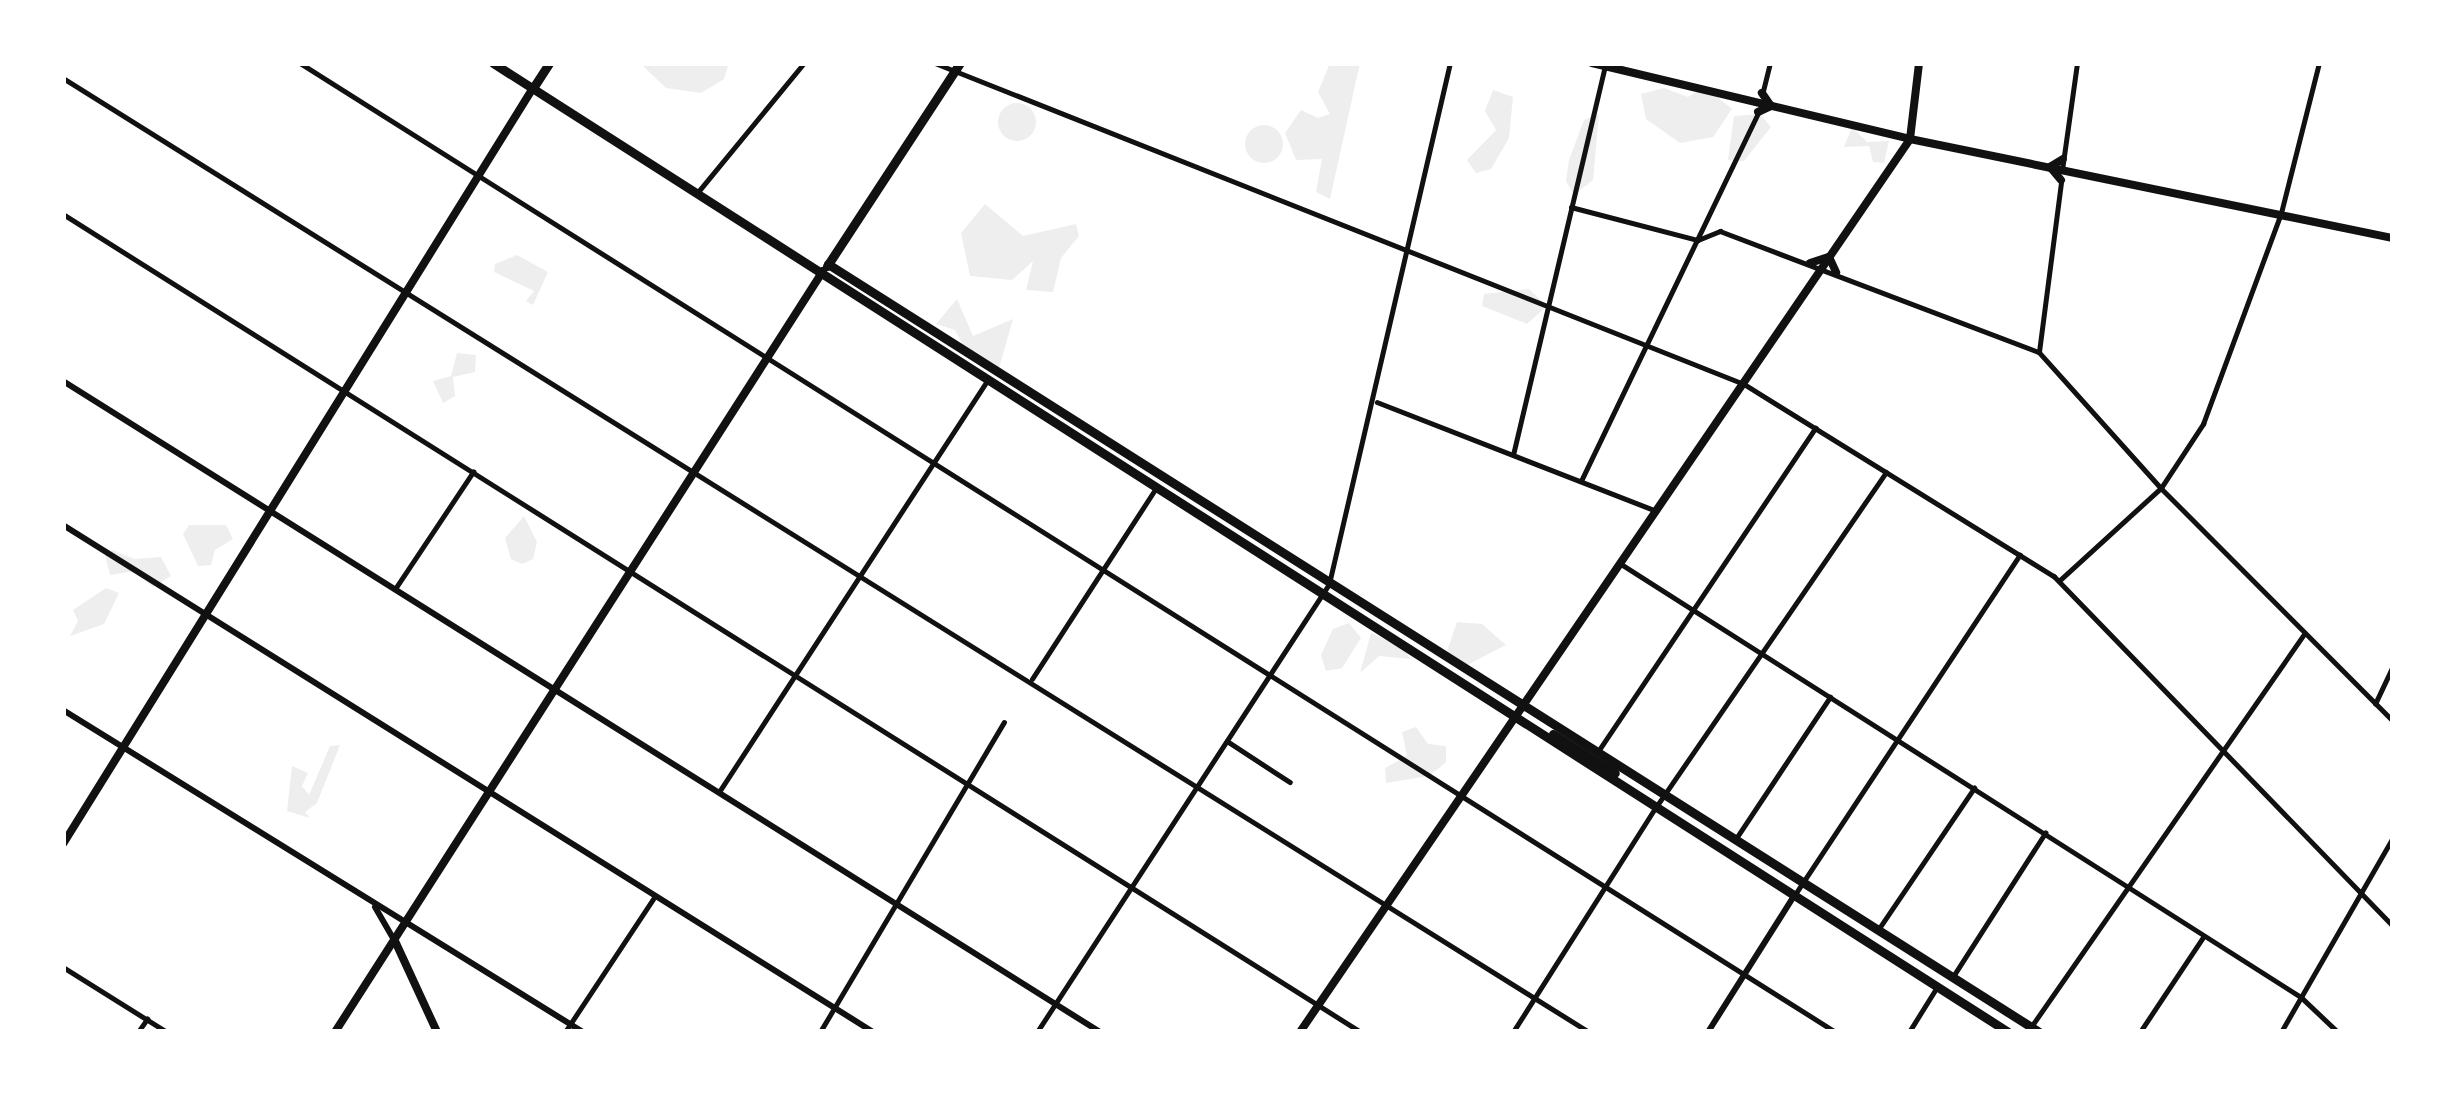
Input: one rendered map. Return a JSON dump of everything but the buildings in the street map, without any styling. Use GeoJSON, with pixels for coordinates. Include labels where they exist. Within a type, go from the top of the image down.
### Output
{"type":"FeatureCollection","features":[{"type":"Feature","properties":{"kind":"highway"},"geometry":{"type":"LineString","coordinates":[[493,63],[1058,413],[1502,709],[1523,708]]}},
{"type":"Feature","properties":{"kind":"highway"},"geometry":{"type":"LineString","coordinates":[[532,88],[549,63]]}},
{"type":"Feature","properties":{"kind":"highway"},"geometry":{"type":"LineString","coordinates":[[824,271],[957,67]]}},
{"type":"Feature","properties":{"kind":"highway"},"geometry":{"type":"LineString","coordinates":[[824,271],[1156,488],[1510,698],[1593,759],[1770,864]]}},
{"type":"Feature","properties":{"kind":"highway"},"geometry":{"type":"LineString","coordinates":[[988,380],[1058,413]]}},
{"type":"Feature","properties":{"kind":"highway"},"geometry":{"type":"LineString","coordinates":[[1420,657],[1535,715],[1593,759]]}},
{"type":"Feature","properties":{"kind":"highway"},"geometry":{"type":"LineString","coordinates":[[1523,708],[1530,726]]}},
{"type":"Feature","properties":{"kind":"highway"},"geometry":{"type":"LineString","coordinates":[[1502,709],[1509,729],[1530,726],[1646,785],[1661,802],[1794,896],[2008,1032]]}},
{"type":"Feature","properties":{"kind":"highway"},"geometry":{"type":"LineString","coordinates":[[1661,802],[1734,842],[2035,1030]]}},
{"type":"Feature","properties":{"kind":"main road"},"geometry":{"type":"LineString","coordinates":[[1592,63],[1894,135],[1907,143],[1924,142],[2279,210],[2393,238]]}},
{"type":"Feature","properties":{"kind":"main road"},"geometry":{"type":"LineString","coordinates":[[1300,1032],[1907,143],[1919,63]]}},
{"type":"Feature","properties":{"kind":"main road"},"geometry":{"type":"LineString","coordinates":[[63,844],[532,88]]}},
{"type":"Feature","properties":{"kind":"main road"},"geometry":{"type":"LineString","coordinates":[[1894,135],[1912,128]]}},
{"type":"Feature","properties":{"kind":"main road"},"geometry":{"type":"LineString","coordinates":[[1810,263],[1829,257]]}},
{"type":"Feature","properties":{"kind":"main road"},"geometry":{"type":"LineString","coordinates":[[1829,257],[1835,272]]}},
{"type":"Feature","properties":{"kind":"main road"},"geometry":{"type":"LineString","coordinates":[[334,1032],[824,271]]}},
{"type":"Feature","properties":{"kind":"main road"},"geometry":{"type":"LineString","coordinates":[[394,941],[437,1032]]}},
{"type":"Feature","properties":{"kind":"street"},"geometry":{"type":"LineString","coordinates":[[300,63],[1836,1032]]}},
{"type":"Feature","properties":{"kind":"street"},"geometry":{"type":"LineString","coordinates":[[698,192],[803,63]]}},
{"type":"Feature","properties":{"kind":"street"},"geometry":{"type":"LineString","coordinates":[[935,63],[957,67],[1546,311],[1744,384],[2059,580],[2218,751],[2393,926]]}},
{"type":"Feature","properties":{"kind":"street"},"geometry":{"type":"LineString","coordinates":[[1037,1032],[1326,589],[1376,402],[1404,254],[1450,63]]}},
{"type":"Feature","properties":{"kind":"street"},"geometry":{"type":"LineString","coordinates":[[1581,481],[1763,103],[1770,63]]}},
{"type":"Feature","properties":{"kind":"street"},"geometry":{"type":"LineString","coordinates":[[2039,352],[2077,63]]}},
{"type":"Feature","properties":{"kind":"street"},"geometry":{"type":"LineString","coordinates":[[2059,580],[2161,488],[2203,424],[2279,210],[2319,63]]}},
{"type":"Feature","properties":{"kind":"street"},"geometry":{"type":"LineString","coordinates":[[1513,455],[1605,66]]}},
{"type":"Feature","properties":{"kind":"street"},"geometry":{"type":"LineString","coordinates":[[63,78],[695,468],[1589,1032]]}},
{"type":"Feature","properties":{"kind":"street"},"geometry":{"type":"LineString","coordinates":[[1571,207],[1698,240],[1715,230]]}},
{"type":"Feature","properties":{"kind":"street"},"geometry":{"type":"LineString","coordinates":[[63,214],[1361,1032]]}},
{"type":"Feature","properties":{"kind":"street"},"geometry":{"type":"LineString","coordinates":[[1708,214],[1715,230],[2039,352],[2161,488],[2393,721]]}},
{"type":"Feature","properties":{"kind":"street"},"geometry":{"type":"LineString","coordinates":[[719,792],[988,380]]}},
{"type":"Feature","properties":{"kind":"street"},"geometry":{"type":"LineString","coordinates":[[63,382],[1100,1032]]}},
{"type":"Feature","properties":{"kind":"street"},"geometry":{"type":"LineString","coordinates":[[1376,402],[1658,511]]}},
{"type":"Feature","properties":{"kind":"street"},"geometry":{"type":"LineString","coordinates":[[1593,759],[1815,428]]}},
{"type":"Feature","properties":{"kind":"street"},"geometry":{"type":"LineString","coordinates":[[395,589],[473,472]]}},
{"type":"Feature","properties":{"kind":"street"},"geometry":{"type":"LineString","coordinates":[[1513,1032],[1605,886],[1886,472]]}},
{"type":"Feature","properties":{"kind":"street"},"geometry":{"type":"LineString","coordinates":[[1032,679],[1156,488]]}},
{"type":"Feature","properties":{"kind":"street"},"geometry":{"type":"LineString","coordinates":[[63,525],[873,1032]]}},
{"type":"Feature","properties":{"kind":"street"},"geometry":{"type":"LineString","coordinates":[[1708,1032],[2020,555]]}},
{"type":"Feature","properties":{"kind":"street"},"geometry":{"type":"LineString","coordinates":[[1622,564],[2301,997],[2338,1032]]}},
{"type":"Feature","properties":{"kind":"street"},"geometry":{"type":"LineString","coordinates":[[2035,1030],[2218,751],[2305,634]]}},
{"type":"Feature","properties":{"kind":"street"},"geometry":{"type":"LineString","coordinates":[[2375,704],[2393,666]]}},
{"type":"Feature","properties":{"kind":"street"},"geometry":{"type":"LineString","coordinates":[[1734,842],[1830,697]]}},
{"type":"Feature","properties":{"kind":"street"},"geometry":{"type":"LineString","coordinates":[[63,710],[567,1028],[583,1032]]}},
{"type":"Feature","properties":{"kind":"street"},"geometry":{"type":"LineString","coordinates":[[820,1032],[892,901],[1004,722]]}},
{"type":"Feature","properties":{"kind":"street"},"geometry":{"type":"LineString","coordinates":[[1227,741],[1290,782]]}},
{"type":"Feature","properties":{"kind":"street"},"geometry":{"type":"LineString","coordinates":[[1877,932],[1973,788]]}},
{"type":"Feature","properties":{"kind":"street"},"geometry":{"type":"LineString","coordinates":[[1952,978],[2044,833]]}},
{"type":"Feature","properties":{"kind":"street"},"geometry":{"type":"LineString","coordinates":[[2281,1032],[2393,837]]}},
{"type":"Feature","properties":{"kind":"street"},"geometry":{"type":"LineString","coordinates":[[567,1028],[655,896]]}},
{"type":"Feature","properties":{"kind":"street"},"geometry":{"type":"LineString","coordinates":[[374,904],[394,941]]}},
{"type":"Feature","properties":{"kind":"street"},"geometry":{"type":"LineString","coordinates":[[2140,1032],[2204,934]]}},
{"type":"Feature","properties":{"kind":"street"},"geometry":{"type":"LineString","coordinates":[[63,967],[167,1032]]}},
{"type":"Feature","properties":{"kind":"street"},"geometry":{"type":"LineString","coordinates":[[1909,1032],[1937,987]]}},
{"type":"Feature","properties":{"kind":"street"},"geometry":{"type":"LineString","coordinates":[[138,1032],[147,1019]]}},
{"type":"Feature","properties":{"kind":"shaded area"},"geometry":{"type":"Polygon","coordinates":[[[640,63],[728,66],[724,79],[701,93],[666,88],[640,63]]]}},
{"type":"Feature","properties":{"kind":"shaded area"},"geometry":{"type":"Polygon","coordinates":[[[1330,63],[1360,63],[1330,199],[1316,192],[1322,159],[1296,160],[1285,133],[1301,110],[1318,118],[1330,114],[1318,92],[1330,63]]]}},
{"type":"Feature","properties":{"kind":"shaded area"},"geometry":{"type":"Polygon","coordinates":[[[1705,87],[1732,109],[1713,137],[1680,143],[1646,119],[1641,94],[1664,88],[1688,97],[1705,87]]]}},
{"type":"Feature","properties":{"kind":"shaded area"},"geometry":{"type":"Polygon","coordinates":[[[1493,90],[1513,97],[1509,138],[1491,169],[1476,173],[1467,160],[1496,130],[1485,111],[1493,90]]]}},
{"type":"Feature","properties":{"kind":"shaded area"},"geometry":{"type":"Polygon","coordinates":[[[1017,103],[1030,109],[1036,122],[1030,135],[1017,141],[1004,135],[998,122],[1004,109],[1017,103]]]}},
{"type":"Feature","properties":{"kind":"shaded area"},"geometry":{"type":"Polygon","coordinates":[[[1599,114],[1593,180],[1574,195],[1566,181],[1569,160],[1584,120],[1599,114]]]}},
{"type":"Feature","properties":{"kind":"shaded area"},"geometry":{"type":"Polygon","coordinates":[[[1760,114],[1771,127],[1744,161],[1728,160],[1734,116],[1760,114]]]}},
{"type":"Feature","properties":{"kind":"shaded area"},"geometry":{"type":"Polygon","coordinates":[[[1264,125],[1277,131],[1283,144],[1277,157],[1264,163],[1251,157],[1245,144],[1251,131],[1264,125]]]}},
{"type":"Feature","properties":{"kind":"shaded area"},"geometry":{"type":"Polygon","coordinates":[[[1852,127],[1867,142],[1889,141],[1884,163],[1873,162],[1869,146],[1844,147],[1852,127]]]}},
{"type":"Feature","properties":{"kind":"shaded area"},"geometry":{"type":"Polygon","coordinates":[[[985,204],[1023,236],[1076,224],[1079,236],[1061,258],[1053,292],[1026,290],[1033,261],[1012,280],[970,276],[961,233],[985,204]]]}},
{"type":"Feature","properties":{"kind":"shaded area"},"geometry":{"type":"Polygon","coordinates":[[[517,255],[548,272],[533,305],[526,301],[534,291],[494,272],[495,264],[517,255]]]}},
{"type":"Feature","properties":{"kind":"shaded area"},"geometry":{"type":"Polygon","coordinates":[[[1529,289],[1547,306],[1527,324],[1482,306],[1484,294],[1529,289]]]}},
{"type":"Feature","properties":{"kind":"shaded area"},"geometry":{"type":"Polygon","coordinates":[[[957,299],[973,336],[1013,319],[999,368],[963,345],[955,330],[936,324],[957,299]]]}},
{"type":"Feature","properties":{"kind":"shaded area"},"geometry":{"type":"Polygon","coordinates":[[[457,353],[476,355],[475,372],[453,377],[455,396],[443,403],[433,381],[451,376],[457,353]]]}},
{"type":"Feature","properties":{"kind":"shaded area"},"geometry":{"type":"Polygon","coordinates":[[[524,516],[537,542],[533,559],[522,564],[511,559],[505,538],[524,516]]]}},
{"type":"Feature","properties":{"kind":"shaded area"},"geometry":{"type":"Polygon","coordinates":[[[189,525],[226,525],[233,539],[215,550],[211,565],[198,566],[183,534],[189,525]]]}},
{"type":"Feature","properties":{"kind":"shaded area"},"geometry":{"type":"Polygon","coordinates":[[[113,550],[134,559],[161,557],[171,576],[153,587],[135,571],[110,575],[105,555],[113,550]]]}},
{"type":"Feature","properties":{"kind":"shaded area"},"geometry":{"type":"Polygon","coordinates":[[[106,588],[119,593],[104,624],[70,636],[78,621],[73,610],[106,588]]]}},
{"type":"Feature","properties":{"kind":"shaded area"},"geometry":{"type":"Polygon","coordinates":[[[1457,622],[1482,624],[1506,645],[1467,665],[1446,654],[1457,622]]]}},
{"type":"Feature","properties":{"kind":"shaded area"},"geometry":{"type":"Polygon","coordinates":[[[1349,623],[1361,638],[1342,668],[1326,671],[1321,655],[1333,629],[1349,623]]]}},
{"type":"Feature","properties":{"kind":"shaded area"},"geometry":{"type":"Polygon","coordinates":[[[1371,633],[1404,648],[1410,659],[1379,656],[1360,673],[1371,633]]]}},
{"type":"Feature","properties":{"kind":"shaded area"},"geometry":{"type":"Polygon","coordinates":[[[1416,727],[1428,744],[1446,746],[1446,762],[1429,776],[1386,783],[1385,768],[1407,756],[1402,732],[1416,727]]]}},
{"type":"Feature","properties":{"kind":"shaded area"},"geometry":{"type":"Polygon","coordinates":[[[340,745],[317,803],[305,812],[310,818],[287,811],[292,766],[308,773],[302,786],[309,795],[330,746],[340,745]]]}}]}
